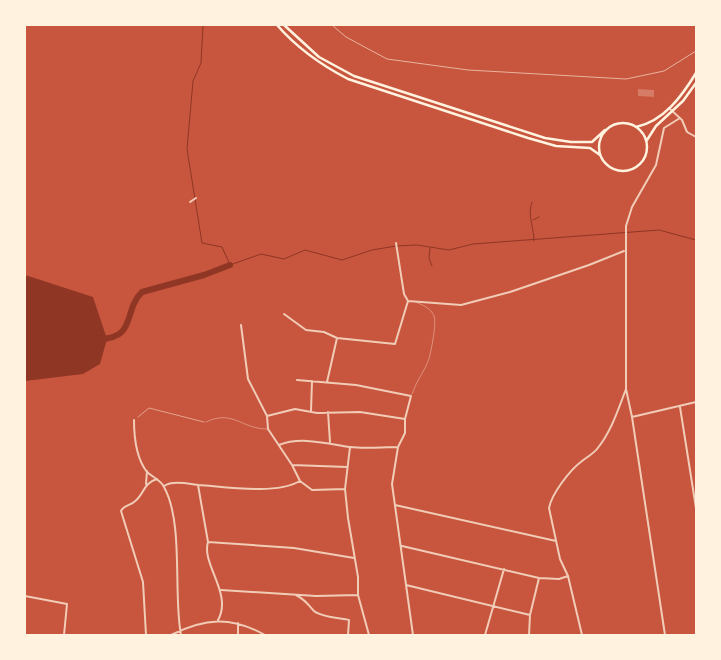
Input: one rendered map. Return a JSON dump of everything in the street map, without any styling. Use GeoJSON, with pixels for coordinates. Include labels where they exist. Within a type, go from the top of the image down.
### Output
{"type":"FeatureCollection","features":[{"type":"Feature","properties":{"kind":"main road"},"geometry":{"type":"LineString","coordinates":[[278,25],[299,47],[316,60],[331,70],[367,86],[544,143],[590,148],[600,155],[608,166],[620,171],[627,171],[639,165],[643,160],[647,147],[646,141],[636,127],[617,123],[605,130],[594,141],[580,143],[545,138],[369,82],[319,57],[284,25]]}},
{"type":"Feature","properties":{"kind":"main road"},"geometry":{"type":"LineString","coordinates":[[636,127],[650,122],[669,108],[686,89],[696,73]]}},
{"type":"Feature","properties":{"kind":"main road"},"geometry":{"type":"LineString","coordinates":[[646,141],[656,126],[673,112],[696,83]]}},
{"type":"Feature","properties":{"kind":"main road"},"geometry":{"type":"LineString","coordinates":[[600,155],[599,142],[605,130]]}},
{"type":"Feature","properties":{"kind":"street"},"geometry":{"type":"LineString","coordinates":[[669,108],[680,118],[687,132],[696,137]]}},
{"type":"Feature","properties":{"kind":"street"},"geometry":{"type":"LineString","coordinates":[[665,635],[632,417],[626,389],[624,250],[626,226],[632,207],[656,165],[664,128],[680,118]]}},
{"type":"Feature","properties":{"kind":"street"},"geometry":{"type":"LineString","coordinates":[[190,202],[196,198]]}},
{"type":"Feature","properties":{"kind":"street"},"geometry":{"type":"LineString","coordinates":[[284,314],[306,330],[324,332],[337,338],[395,344],[408,301],[404,294],[396,243]]}},
{"type":"Feature","properties":{"kind":"street"},"geometry":{"type":"LineString","coordinates":[[408,301],[461,305],[494,297],[589,265],[624,250]]}},
{"type":"Feature","properties":{"kind":"street"},"geometry":{"type":"LineString","coordinates":[[240,325],[248,379],[267,416],[268,429],[292,465],[300,481],[312,490],[345,489]]}},
{"type":"Feature","properties":{"kind":"street"},"geometry":{"type":"LineString","coordinates":[[327,382],[337,338]]}},
{"type":"Feature","properties":{"kind":"street"},"geometry":{"type":"LineString","coordinates":[[297,380],[356,384],[412,396],[406,419],[405,434],[398,447],[392,484],[413,635]]}},
{"type":"Feature","properties":{"kind":"street"},"geometry":{"type":"LineString","coordinates":[[311,411],[312,381]]}},
{"type":"Feature","properties":{"kind":"street"},"geometry":{"type":"LineString","coordinates":[[582,635],[568,576],[549,516],[551,500],[576,467],[596,450],[602,442],[626,389]]}},
{"type":"Feature","properties":{"kind":"street"},"geometry":{"type":"LineString","coordinates":[[632,417],[696,402]]}},
{"type":"Feature","properties":{"kind":"street"},"geometry":{"type":"LineString","coordinates":[[680,407],[696,508]]}},
{"type":"Feature","properties":{"kind":"street"},"geometry":{"type":"LineString","coordinates":[[267,416],[295,409],[360,412],[406,419]]}},
{"type":"Feature","properties":{"kind":"street"},"geometry":{"type":"LineString","coordinates":[[328,412],[330,442]]}},
{"type":"Feature","properties":{"kind":"street"},"geometry":{"type":"LineString","coordinates":[[134,420],[136,444],[147,471],[146,485]]}},
{"type":"Feature","properties":{"kind":"street"},"geometry":{"type":"LineString","coordinates":[[279,445],[286,442],[330,442],[350,447],[398,447]]}},
{"type":"Feature","properties":{"kind":"street"},"geometry":{"type":"LineString","coordinates":[[350,447],[345,489],[355,558],[358,596],[369,635]]}},
{"type":"Feature","properties":{"kind":"street"},"geometry":{"type":"LineString","coordinates":[[292,465],[348,467]]}},
{"type":"Feature","properties":{"kind":"street"},"geometry":{"type":"LineString","coordinates":[[147,471],[164,486],[173,519],[181,635]]}},
{"type":"Feature","properties":{"kind":"street"},"geometry":{"type":"LineString","coordinates":[[146,635],[143,582],[122,508],[135,502],[146,485],[157,479]]}},
{"type":"Feature","properties":{"kind":"street"},"geometry":{"type":"LineString","coordinates":[[164,486],[176,483],[281,488],[300,481]]}},
{"type":"Feature","properties":{"kind":"street"},"geometry":{"type":"LineString","coordinates":[[198,485],[208,542],[205,549],[207,559],[214,571],[220,590],[222,609],[218,620]]}},
{"type":"Feature","properties":{"kind":"street"},"geometry":{"type":"LineString","coordinates":[[395,505],[556,541]]}},
{"type":"Feature","properties":{"kind":"street"},"geometry":{"type":"LineString","coordinates":[[208,542],[294,548],[355,558]]}},
{"type":"Feature","properties":{"kind":"street"},"geometry":{"type":"LineString","coordinates":[[402,546],[504,568],[539,578],[558,579],[568,576]]}},
{"type":"Feature","properties":{"kind":"street"},"geometry":{"type":"LineString","coordinates":[[485,635],[504,568]]}},
{"type":"Feature","properties":{"kind":"street"},"geometry":{"type":"LineString","coordinates":[[529,635],[530,615],[539,578]]}},
{"type":"Feature","properties":{"kind":"street"},"geometry":{"type":"LineString","coordinates":[[406,585],[530,615]]}},
{"type":"Feature","properties":{"kind":"street"},"geometry":{"type":"LineString","coordinates":[[220,590],[358,596]]}},
{"type":"Feature","properties":{"kind":"street"},"geometry":{"type":"LineString","coordinates":[[294,594],[308,602],[312,610],[318,613],[349,620],[348,635]]}},
{"type":"Feature","properties":{"kind":"street"},"geometry":{"type":"LineString","coordinates":[[25,596],[67,604],[64,635]]}},
{"type":"Feature","properties":{"kind":"street"},"geometry":{"type":"LineString","coordinates":[[171,635],[180,629],[218,620],[238,623],[265,635]]}},
{"type":"Feature","properties":{"kind":"street"},"geometry":{"type":"LineString","coordinates":[[238,623],[238,635]]}},
{"type":"Feature","properties":{"kind":"lane"},"geometry":{"type":"LineString","coordinates":[[412,301],[429,309],[435,316],[429,360],[416,383],[412,396]]}},
{"type":"Feature","properties":{"kind":"lane"},"geometry":{"type":"LineString","coordinates":[[206,422],[225,416],[242,422],[252,429],[268,429]]}},
{"type":"Feature","properties":{"kind":"path"},"geometry":{"type":"LineString","coordinates":[[134,420],[149,408],[206,422]]}},
{"type":"Feature","properties":{"kind":"shaded area"},"geometry":{"type":"Polygon","coordinates":[[[25,275],[93,297],[107,339],[100,364],[83,374],[25,381],[25,275]]]}},
{"type":"Feature","properties":{"kind":"building"},"geometry":{"type":"Polygon","coordinates":[[[638,89],[654,90],[654,97],[638,96],[638,89]]]}},
{"type":"Feature","properties":{"kind":"waterway"},"geometry":{"type":"LineString","coordinates":[[203,25],[201,63],[193,81],[187,149],[202,243],[222,247],[230,265],[261,254],[284,259],[305,250],[342,260],[372,250],[396,246],[417,245],[449,250],[473,244],[659,230],[696,240]]}},
{"type":"Feature","properties":{"kind":"waterway"},"geometry":{"type":"LineString","coordinates":[[532,202],[530,216],[534,241]]}},
{"type":"Feature","properties":{"kind":"waterway"},"geometry":{"type":"LineString","coordinates":[[533,220],[539,217]]}},
{"type":"Feature","properties":{"kind":"waterway"},"geometry":{"type":"LineString","coordinates":[[430,248],[429,258],[432,266]]}},
{"type":"Feature","properties":{"kind":"waterway"},"geometry":{"type":"LineString","coordinates":[[99,339],[111,338],[124,329],[136,299],[142,292],[204,275],[230,265]]}},
{"type":"Feature","properties":{"kind":"railway"},"geometry":{"type":"LineString","coordinates":[[332,25],[346,37],[387,59],[468,70],[626,79],[664,71],[696,51]]}}]}
